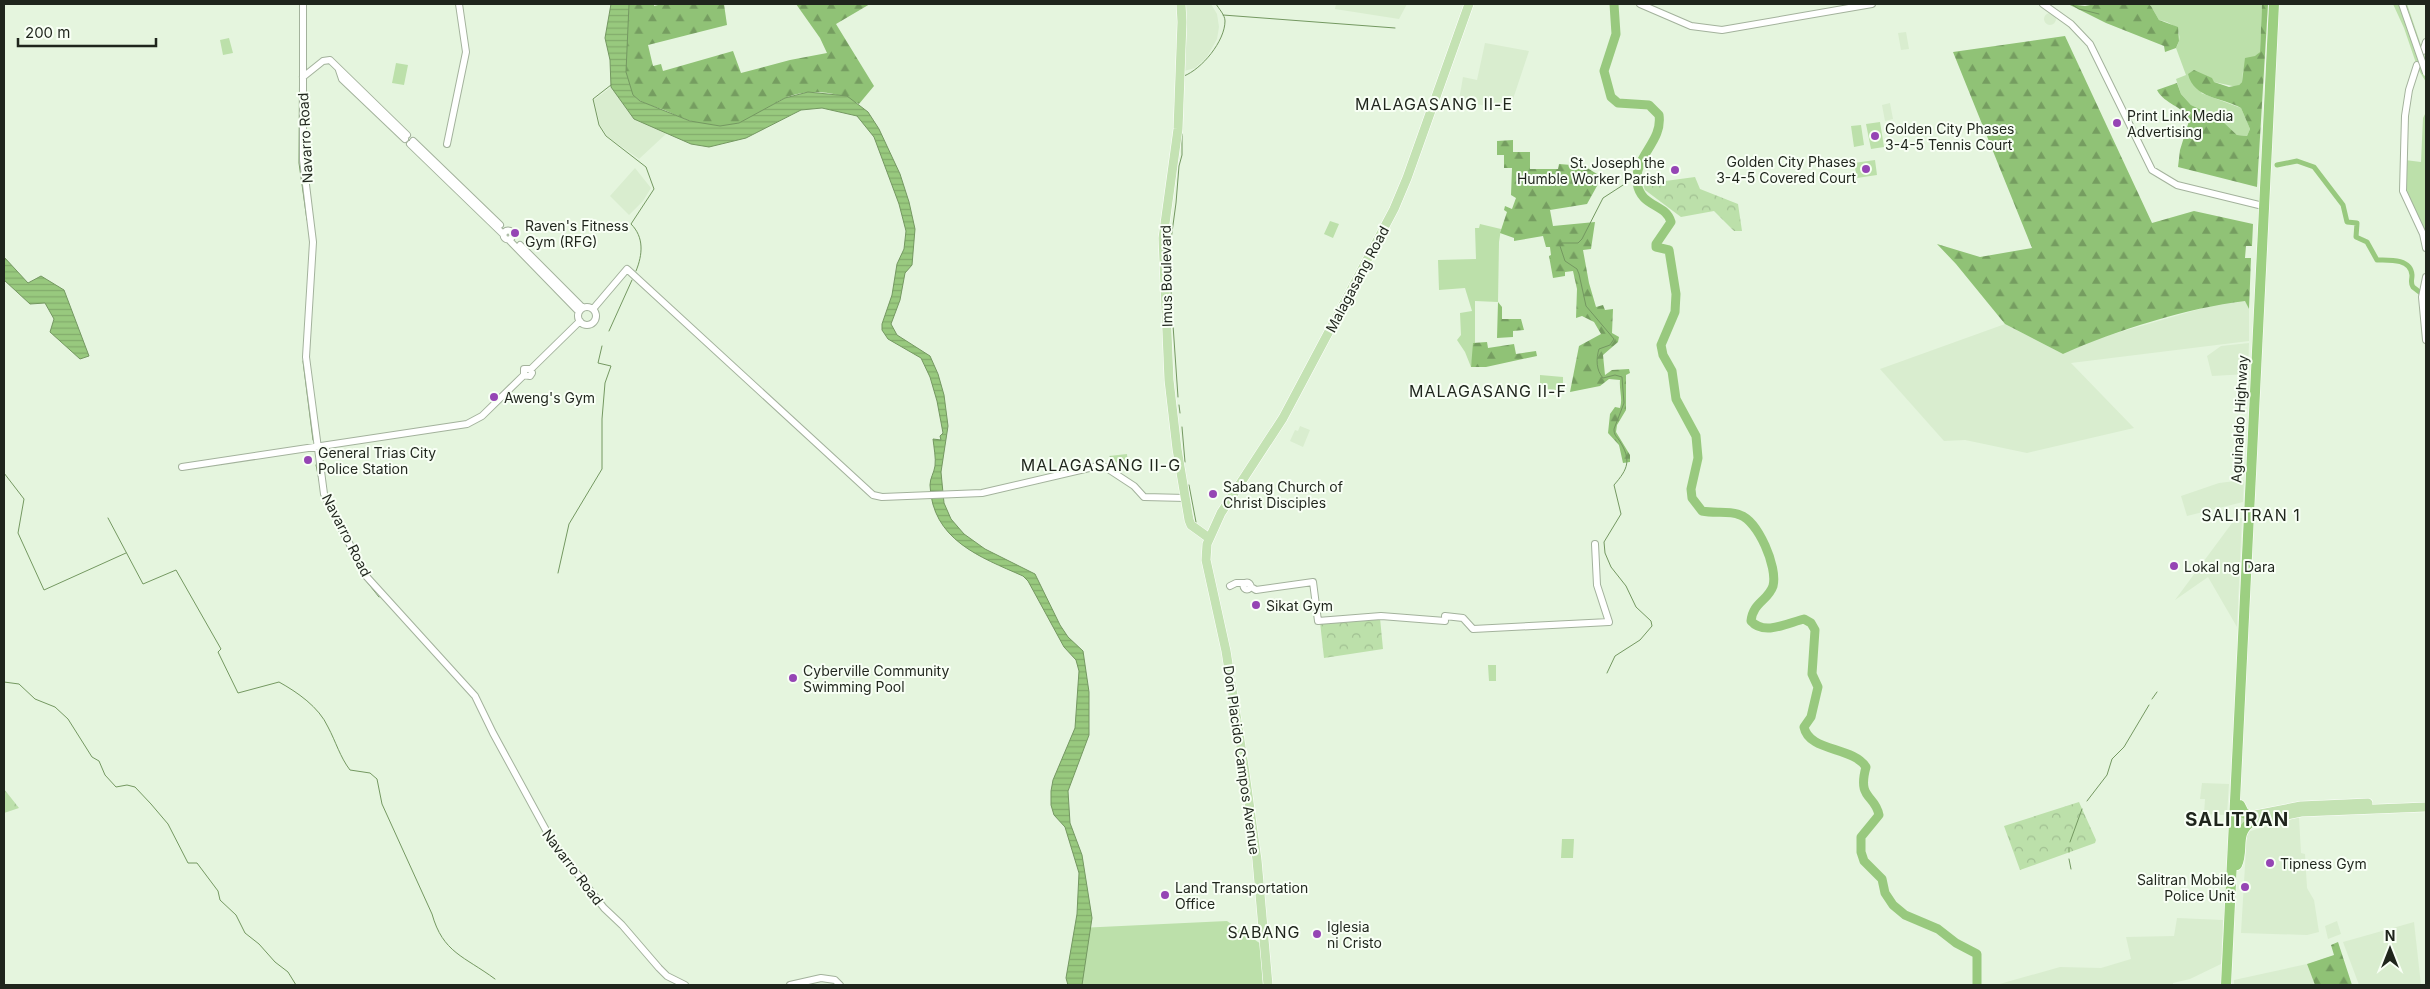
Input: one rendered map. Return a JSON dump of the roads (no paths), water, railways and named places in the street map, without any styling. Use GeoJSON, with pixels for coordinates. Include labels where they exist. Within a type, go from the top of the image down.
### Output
{"type":"FeatureCollection","features":[{"type":"Feature","properties":{"kind":"highway","name":"Aguinaldo Highway"},"geometry":{"type":"LineString","coordinates":[[2231,985],[2260,331],[2263,206],[2274,4]]}},
{"type":"Feature","properties":{"kind":"highway","name":"Aguinaldo Highway"},"geometry":{"type":"LineString","coordinates":[[2226,985],[2237,820],[2260,331],[2279,4]]}},
{"type":"Feature","properties":{"kind":"highway"},"geometry":{"type":"LineString","coordinates":[[2237,865],[2240,860],[2242,832],[2250,819],[2240,805]]}},
{"type":"Feature","properties":{"kind":"main road","name":"Imus Boulevard"},"geometry":{"type":"LineString","coordinates":[[1181,4],[1178,128],[1163,238],[1169,380],[1177,449],[1190,523],[1209,538]]}},
{"type":"Feature","properties":{"kind":"main road","name":"Malagasang Road"},"geometry":{"type":"LineString","coordinates":[[1209,538],[1230,497],[1283,418],[1390,217],[1407,178],[1469,4]]}},
{"type":"Feature","properties":{"kind":"main road","name":"Don Placido Campos Avenue"},"geometry":{"type":"LineString","coordinates":[[1209,538],[1206,560],[1226,651],[1244,766],[1257,860],[1268,985]]}},
{"type":"Feature","properties":{"kind":"main road"},"geometry":{"type":"LineString","coordinates":[[2250,819],[2301,806],[2426,801]]}},
{"type":"Feature","properties":{"kind":"main road"},"geometry":{"type":"LineString","coordinates":[[2237,820],[2301,812],[2426,807]]}},
{"type":"Feature","properties":{"kind":"street","name":"Navarro Road"},"geometry":{"type":"LineString","coordinates":[[303,4],[303,160],[313,242],[306,358],[324,494],[366,576],[475,696],[542,825],[582,881],[659,968],[667,976],[685,985]]}},
{"type":"Feature","properties":{"kind":"street"},"geometry":{"type":"LineString","coordinates":[[447,144],[466,52],[459,4]]}},
{"type":"Feature","properties":{"kind":"street"},"geometry":{"type":"LineString","coordinates":[[1640,4],[1692,26],[1722,30],[1872,4]]}},
{"type":"Feature","properties":{"kind":"street"},"geometry":{"type":"LineString","coordinates":[[2042,4],[2071,24],[2090,44],[2152,170],[2177,185],[2263,206]]}},
{"type":"Feature","properties":{"kind":"street"},"geometry":{"type":"LineString","coordinates":[[2402,4],[2426,73]]}},
{"type":"Feature","properties":{"kind":"street"},"geometry":{"type":"LineString","coordinates":[[2423,51],[2426,42]]}},
{"type":"Feature","properties":{"kind":"street"},"geometry":{"type":"LineString","coordinates":[[303,77],[323,61],[330,60],[339,68],[342,79],[505,232],[512,233],[510,239],[581,310],[593,309],[627,270],[873,495],[882,497],[982,493],[1102,465],[1134,486],[1144,497],[1186,498]]}},
{"type":"Feature","properties":{"kind":"street"},"geometry":{"type":"LineString","coordinates":[[2417,66],[2409,90],[2405,116],[2402,191],[2423,234],[2426,248]]}},
{"type":"Feature","properties":{"kind":"street"},"geometry":{"type":"LineString","coordinates":[[2426,277],[2422,297],[2426,340]]}},
{"type":"Feature","properties":{"kind":"street"},"geometry":{"type":"LineString","coordinates":[[580,321],[588,325],[595,321],[596,314],[593,309]]}},
{"type":"Feature","properties":{"kind":"street"},"geometry":{"type":"LineString","coordinates":[[182,467],[467,424],[482,416],[524,375],[528,377],[531,375],[531,369],[580,321],[581,310]]}},
{"type":"Feature","properties":{"kind":"street"},"geometry":{"type":"LineString","coordinates":[[1247,586],[1256,590],[1313,582],[1318,621],[1382,616],[1463,618],[1473,629],[1609,622],[1597,585],[1595,544]]}},
{"type":"Feature","properties":{"kind":"street"},"geometry":{"type":"LineString","coordinates":[[790,985],[821,978],[835,980],[840,985]]}},
{"type":"Feature","properties":{"kind":"waterway"},"geometry":{"type":"LineString","coordinates":[[1184,76],[1205,61],[1221,37],[1225,19],[1216,4]]}},
{"type":"Feature","properties":{"kind":"waterway"},"geometry":{"type":"LineString","coordinates":[[1614,4],[1616,34],[1604,71],[1611,97],[1618,103],[1649,105],[1659,115],[1657,133],[1640,165],[1637,173],[1637,183],[1643,197],[1664,211],[1671,222],[1656,244],[1656,247],[1669,250],[1676,294],[1675,312],[1661,345],[1663,355],[1672,371],[1676,399],[1696,436],[1698,458],[1691,489],[1692,498],[1702,511],[1740,515],[1747,519],[1760,535],[1770,557],[1774,578],[1771,591],[1755,610],[1751,621],[1763,628],[1769,628],[1804,619],[1811,623],[1815,630],[1812,674],[1818,687],[1811,717],[1804,727],[1814,741],[1851,755],[1860,760],[1866,767],[1864,778],[1865,791],[1877,808],[1879,815],[1861,837],[1861,852],[1864,861],[1882,879],[1885,893],[1893,905],[1905,915],[1938,929],[1956,943],[1977,954],[1977,985]]}},
{"type":"Feature","properties":{"kind":"waterway"},"geometry":{"type":"LineString","coordinates":[[2071,4],[2079,9],[2099,14]]}},
{"type":"Feature","properties":{"kind":"waterway"},"geometry":{"type":"LineString","coordinates":[[300,7],[299,163],[307,220]]}},
{"type":"Feature","properties":{"kind":"waterway"},"geometry":{"type":"LineString","coordinates":[[1223,15],[1395,28]]}},
{"type":"Feature","properties":{"kind":"waterway"},"geometry":{"type":"LineString","coordinates":[[611,85],[593,99],[599,125],[606,136],[646,167],[654,189],[631,224],[638,234],[641,246],[636,271]]}},
{"type":"Feature","properties":{"kind":"waterway"},"geometry":{"type":"LineString","coordinates":[[1171,294],[1170,247],[1179,166],[1182,155],[1182,134]]}},
{"type":"Feature","properties":{"kind":"waterway"},"geometry":{"type":"LineString","coordinates":[[2277,165],[2297,161],[2314,167],[2343,205],[2347,222],[2357,223],[2356,237],[2367,242],[2377,260],[2398,261],[2408,265],[2411,269],[2411,283],[2413,287],[2426,297]]}},
{"type":"Feature","properties":{"kind":"waterway"},"geometry":{"type":"LineString","coordinates":[[1607,673],[1615,656],[1640,640],[1652,626],[1651,621],[1636,607],[1626,586],[1611,567],[1605,553],[1604,542],[1621,514],[1614,485],[1623,474],[1627,464],[1626,453],[1614,431],[1624,403],[1622,377],[1615,375],[1603,378],[1597,364],[1599,349],[1610,345],[1614,339],[1586,306],[1577,269],[1565,261],[1560,246],[1562,243],[1578,243],[1582,239],[1603,198],[1637,176]]}},
{"type":"Feature","properties":{"kind":"waterway"},"geometry":{"type":"LineString","coordinates":[[609,331],[632,280]]}},
{"type":"Feature","properties":{"kind":"waterway"},"geometry":{"type":"LineString","coordinates":[[1171,296],[1178,397]]}},
{"type":"Feature","properties":{"kind":"waterway"},"geometry":{"type":"LineString","coordinates":[[558,573],[569,524],[602,469],[602,419],[605,383],[611,366],[598,363],[602,346]]}},
{"type":"Feature","properties":{"kind":"waterway"},"geometry":{"type":"LineString","coordinates":[[303,361],[313,440]]}},
{"type":"Feature","properties":{"kind":"waterway"},"geometry":{"type":"LineString","coordinates":[[1179,405],[1180,413]]}},
{"type":"Feature","properties":{"kind":"waterway"},"geometry":{"type":"LineString","coordinates":[[1182,427],[1185,462]]}},
{"type":"Feature","properties":{"kind":"waterway"},"geometry":{"type":"LineString","coordinates":[[316,465],[320,484]]}},
{"type":"Feature","properties":{"kind":"waterway"},"geometry":{"type":"LineString","coordinates":[[4,473],[24,499],[18,533],[44,590],[126,553]]}},
{"type":"Feature","properties":{"kind":"waterway"},"geometry":{"type":"LineString","coordinates":[[1189,485],[1196,522]]}},
{"type":"Feature","properties":{"kind":"waterway"},"geometry":{"type":"LineString","coordinates":[[329,511],[343,539]]}},
{"type":"Feature","properties":{"kind":"waterway"},"geometry":{"type":"LineString","coordinates":[[108,518],[143,584],[176,570],[221,649],[218,652],[238,693],[279,682],[286,686],[300,695],[319,713],[350,770],[370,773],[377,779],[382,804],[442,937],[456,952],[495,979]]}},
{"type":"Feature","properties":{"kind":"waterway"},"geometry":{"type":"LineString","coordinates":[[367,582],[379,597]]}},
{"type":"Feature","properties":{"kind":"waterway"},"geometry":{"type":"LineString","coordinates":[[4,682],[19,684],[35,699],[55,707],[68,719],[92,757],[99,761],[105,775],[116,787],[127,785],[135,787],[168,824],[188,863],[197,863],[218,891],[220,900],[236,915],[245,933],[288,972],[296,985]]}},
{"type":"Feature","properties":{"kind":"waterway"},"geometry":{"type":"LineString","coordinates":[[2152,699],[2157,692]]}},
{"type":"Feature","properties":{"kind":"waterway"},"geometry":{"type":"LineString","coordinates":[[2087,801],[2107,775],[2112,759],[2124,747],[2149,705]]}},
{"type":"Feature","properties":{"kind":"waterway"},"geometry":{"type":"LineString","coordinates":[[2070,842],[2082,809]]}},
{"type":"Feature","properties":{"kind":"waterway"},"geometry":{"type":"LineString","coordinates":[[2069,859],[2071,869]]}},
{"type":"Feature","properties":{"kind":"place","name":"Print Link Media Advertising"},"geometry":{"type":"Point","coordinates":[2117,123]}},
{"type":"Feature","properties":{"kind":"place","name":"Golden City Phases 3-4-5 Tennis Court"},"geometry":{"type":"Point","coordinates":[1875,136]}},
{"type":"Feature","properties":{"kind":"place","name":"Golden City Phases 3-4-5 Covered Court"},"geometry":{"type":"Point","coordinates":[1866,169]}},
{"type":"Feature","properties":{"kind":"place","name":"St. Joseph the Humble Worker Parish"},"geometry":{"type":"Point","coordinates":[1675,170]}},
{"type":"Feature","properties":{"kind":"place","name":"Raven's Fitness Gym (RFG)"},"geometry":{"type":"Point","coordinates":[515,233]}},
{"type":"Feature","properties":{"kind":"place","name":"Aweng's Gym"},"geometry":{"type":"Point","coordinates":[494,397]}},
{"type":"Feature","properties":{"kind":"place","name":"General Trias City Police Station"},"geometry":{"type":"Point","coordinates":[308,460]}},
{"type":"Feature","properties":{"kind":"place","name":"Sabang Church of Christ Disciples"},"geometry":{"type":"Point","coordinates":[1213,494]}},
{"type":"Feature","properties":{"kind":"place","name":"Lokal ng Dara"},"geometry":{"type":"Point","coordinates":[2174,566]}},
{"type":"Feature","properties":{"kind":"place","name":"Sikat Gym"},"geometry":{"type":"Point","coordinates":[1256,605]}},
{"type":"Feature","properties":{"kind":"place","name":"Cyberville Community Swimming Pool"},"geometry":{"type":"Point","coordinates":[793,678]}},
{"type":"Feature","properties":{"kind":"place","name":"Tipness Gym"},"geometry":{"type":"Point","coordinates":[2270,863]}},
{"type":"Feature","properties":{"kind":"place","name":"Salitran Mobile Police Unit"},"geometry":{"type":"Point","coordinates":[2245,887]}},
{"type":"Feature","properties":{"kind":"place","name":"Land Transportation Office"},"geometry":{"type":"Point","coordinates":[1165,895]}},
{"type":"Feature","properties":{"kind":"place","name":"Iglesia ni Cristo"},"geometry":{"type":"Point","coordinates":[1317,934]}},
{"type":"Feature","properties":{"kind":"district","name":"MALAGASANG II-E"},"geometry":{"type":"Point","coordinates":[1434,104]}},
{"type":"Feature","properties":{"kind":"district","name":"MALAGASANG II-F"},"geometry":{"type":"Point","coordinates":[1488,391]}},
{"type":"Feature","properties":{"kind":"district","name":"MALAGASANG II-G"},"geometry":{"type":"Point","coordinates":[1101,465]}},
{"type":"Feature","properties":{"kind":"district","name":"SALITRAN 1"},"geometry":{"type":"Point","coordinates":[2251,515]}},
{"type":"Feature","properties":{"kind":"district","name":"SALITRAN"},"geometry":{"type":"Point","coordinates":[2237,819]}},
{"type":"Feature","properties":{"kind":"district","name":"SABANG"},"geometry":{"type":"Point","coordinates":[1264,932]}}]}
